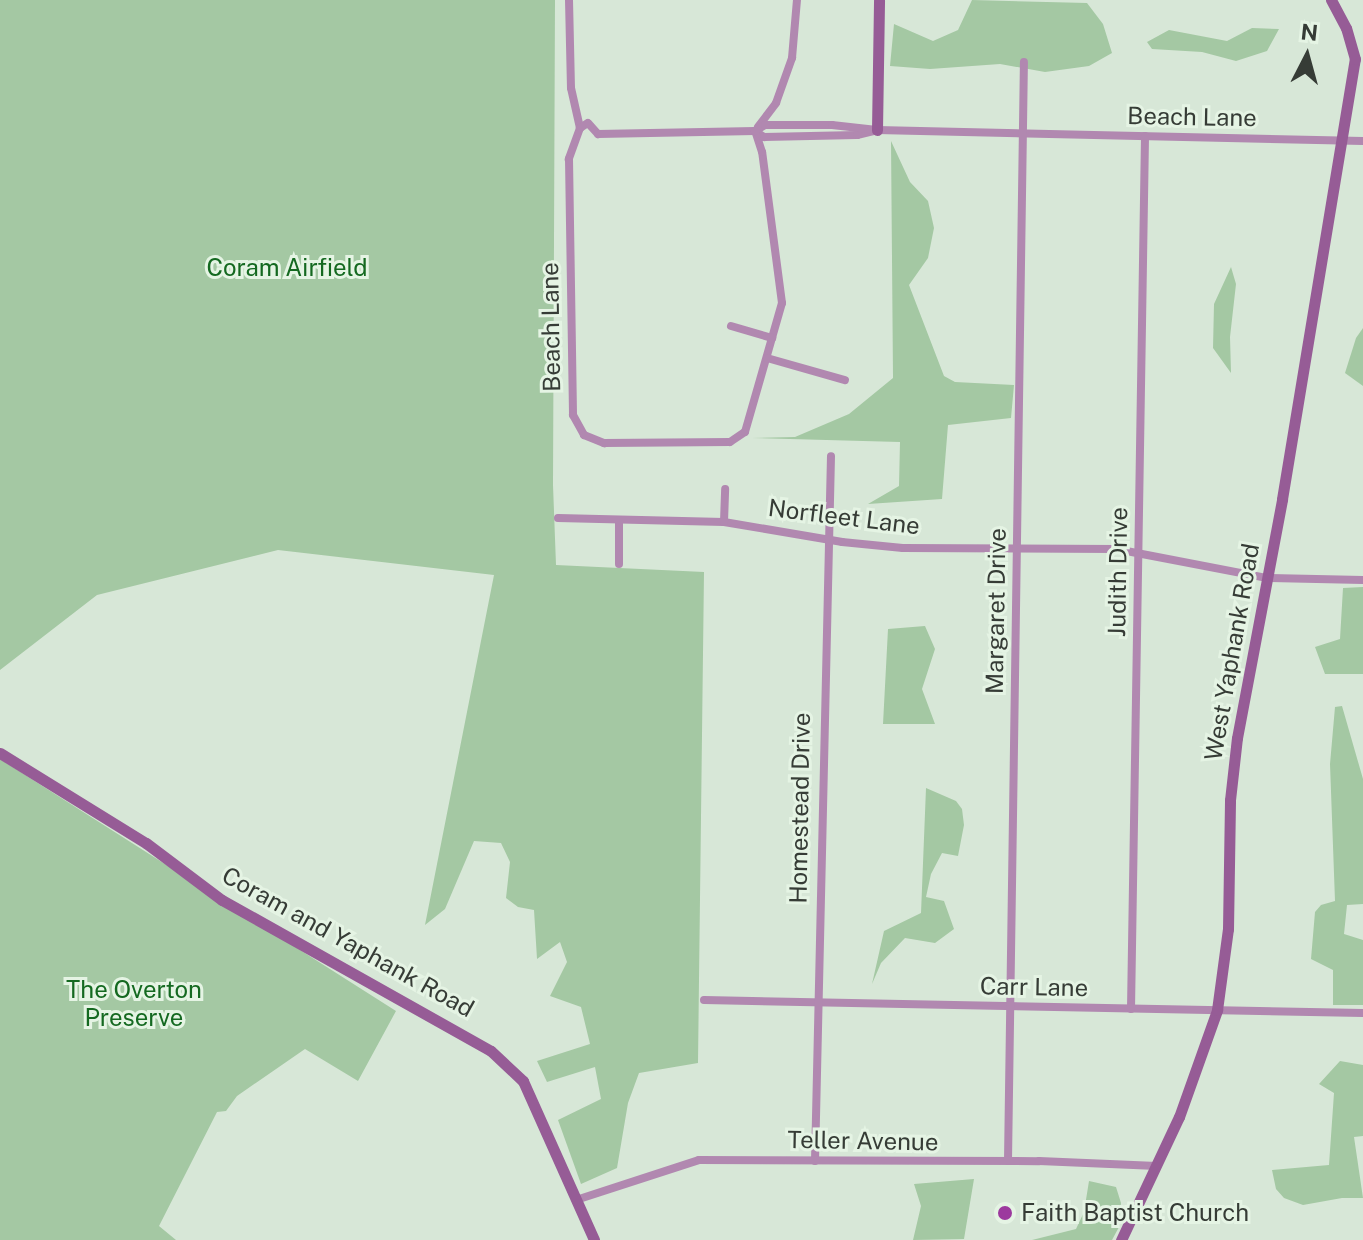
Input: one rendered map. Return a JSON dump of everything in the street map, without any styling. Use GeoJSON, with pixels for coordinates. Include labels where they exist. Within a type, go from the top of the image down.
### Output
{"type":"FeatureCollection","features":[{"type":"Feature","properties":{"kind":"street","name":"Beach Lane"},"geometry":{"type":"LineString","coordinates":[[569,0],[571,88],[580,128],[569,159],[573,415],[584,435],[604,443],[730,442],[745,432],[782,303],[762,152],[755,131]]}},
{"type":"Feature","properties":{"kind":"street"},"geometry":{"type":"LineString","coordinates":[[755,131],[776,103],[792,58],[797,0]]}},
{"type":"Feature","properties":{"kind":"street"},"geometry":{"type":"LineString","coordinates":[[877,130],[879,0]]}},
{"type":"Feature","properties":{"kind":"street","name":"West Yaphank Road"},"geometry":{"type":"LineString","coordinates":[[1121,1240],[1157,1166],[1204,1052],[1217,1010],[1228,929],[1230,800],[1237,738],[1355,59],[1346,28],[1331,0]]}},
{"type":"Feature","properties":{"kind":"street","name":"Margaret Drive"},"geometry":{"type":"LineString","coordinates":[[1008,1161],[1024,62]]}},
{"type":"Feature","properties":{"kind":"street","name":"Beach Lane"},"geometry":{"type":"LineString","coordinates":[[580,128],[588,123],[598,134],[755,131],[765,125],[1363,141]]}},
{"type":"Feature","properties":{"kind":"street","name":"Judith Drive"},"geometry":{"type":"LineString","coordinates":[[1131,1009],[1145,136]]}},
{"type":"Feature","properties":{"kind":"street"},"geometry":{"type":"LineString","coordinates":[[731,326],[772,338]]}},
{"type":"Feature","properties":{"kind":"street"},"geometry":{"type":"LineString","coordinates":[[767,358],[845,380]]}},
{"type":"Feature","properties":{"kind":"street","name":"Homestead Drive"},"geometry":{"type":"LineString","coordinates":[[815,1161],[831,456]]}},
{"type":"Feature","properties":{"kind":"street"},"geometry":{"type":"LineString","coordinates":[[724,522],[725,489]]}},
{"type":"Feature","properties":{"kind":"street","name":"Norfleet Lane"},"geometry":{"type":"LineString","coordinates":[[558,518],[724,522],[903,548],[1116,549],[1266,578],[1363,580]]}},
{"type":"Feature","properties":{"kind":"street"},"geometry":{"type":"LineString","coordinates":[[619,520],[619,564]]}},
{"type":"Feature","properties":{"kind":"street","name":"Coram and Yaphank Road"},"geometry":{"type":"LineString","coordinates":[[0,753],[146,843],[222,900],[483,1044],[523,1081],[594,1240]]}},
{"type":"Feature","properties":{"kind":"street","name":"Carr Lane"},"geometry":{"type":"LineString","coordinates":[[704,1000],[1363,1013]]}},
{"type":"Feature","properties":{"kind":"street","name":"Teller Avenue"},"geometry":{"type":"LineString","coordinates":[[576,1200],[699,1160],[1008,1161],[1157,1166]]}},
{"type":"Feature","properties":{"kind":"green space","name":"Coram Airfield"},"geometry":{"type":"Polygon","coordinates":[[[0,0],[555,0],[553,485],[556,565],[704,572],[698,1063],[639,1073],[628,1103],[617,1168],[581,1184],[558,1120],[601,1099],[595,1067],[547,1082],[537,1061],[590,1044],[581,1007],[550,996],[567,962],[560,942],[537,959],[534,910],[518,907],[506,898],[510,862],[501,843],[474,841],[445,909],[425,925],[494,575],[278,550],[97,595],[0,670],[0,0]]]}},
{"type":"Feature","properties":{"kind":"green space"},"geometry":{"type":"Polygon","coordinates":[[[972,0],[1087,3],[1103,24],[1112,53],[1089,66],[1045,72],[1000,64],[930,69],[890,66],[894,24],[933,41],[958,30],[972,0]]]}},
{"type":"Feature","properties":{"kind":"green space"},"geometry":{"type":"Polygon","coordinates":[[[1252,28],[1279,29],[1267,51],[1236,61],[1202,52],[1152,49],[1147,42],[1169,30],[1227,41],[1252,28]]]}},
{"type":"Feature","properties":{"kind":"green space"},"geometry":{"type":"Polygon","coordinates":[[[891,141],[910,182],[928,201],[934,228],[928,258],[909,285],[944,376],[955,382],[1014,385],[1011,418],[948,425],[942,499],[868,504],[899,486],[900,442],[752,438],[795,437],[849,414],[893,378],[891,141]]]}},
{"type":"Feature","properties":{"kind":"green space"},"geometry":{"type":"Polygon","coordinates":[[[1231,267],[1236,284],[1230,337],[1231,373],[1213,348],[1214,304],[1231,267]]]}},
{"type":"Feature","properties":{"kind":"green space"},"geometry":{"type":"Polygon","coordinates":[[[1363,328],[1363,386],[1345,373],[1356,338],[1363,328]]]}},
{"type":"Feature","properties":{"kind":"green space"},"geometry":{"type":"Polygon","coordinates":[[[1363,587],[1363,674],[1325,674],[1315,647],[1340,639],[1343,588],[1363,587]]]}},
{"type":"Feature","properties":{"kind":"green space"},"geometry":{"type":"Polygon","coordinates":[[[925,626],[935,649],[922,689],[935,724],[883,724],[888,629],[925,626]]]}},
{"type":"Feature","properties":{"kind":"green space"},"geometry":{"type":"Polygon","coordinates":[[[1342,706],[1363,779],[1363,904],[1347,905],[1344,934],[1363,940],[1363,1005],[1333,1005],[1333,970],[1311,959],[1315,912],[1321,905],[1335,901],[1330,764],[1335,707],[1342,706]]]}},
{"type":"Feature","properties":{"kind":"green space","name":"The Overton Preserve"},"geometry":{"type":"Polygon","coordinates":[[[0,759],[396,1011],[358,1081],[305,1049],[237,1096],[226,1111],[217,1112],[159,1226],[176,1240],[0,1240],[0,759]]]}},
{"type":"Feature","properties":{"kind":"green space"},"geometry":{"type":"Polygon","coordinates":[[[926,788],[956,801],[962,809],[964,825],[958,856],[942,853],[931,874],[926,897],[944,901],[954,929],[935,943],[905,938],[881,963],[872,984],[884,931],[921,913],[926,788]]]}},
{"type":"Feature","properties":{"kind":"green space"},"geometry":{"type":"Polygon","coordinates":[[[1340,1061],[1363,1065],[1363,1136],[1354,1137],[1363,1198],[1342,1198],[1303,1205],[1284,1198],[1276,1189],[1272,1170],[1329,1165],[1334,1093],[1319,1084],[1340,1061]]]}},
{"type":"Feature","properties":{"kind":"green space"},"geometry":{"type":"Polygon","coordinates":[[[974,1179],[964,1239],[913,1240],[921,1206],[914,1184],[974,1179]]]}},
{"type":"Feature","properties":{"kind":"green space"},"geometry":{"type":"Polygon","coordinates":[[[1089,1181],[1116,1187],[1121,1203],[1119,1227],[1112,1240],[1032,1240],[1076,1229],[1084,1212],[1089,1181]]]}},
{"type":"Feature","properties":{"kind":"place","name":"Faith Baptist Church"},"geometry":{"type":"Point","coordinates":[1005,1213]}}]}
